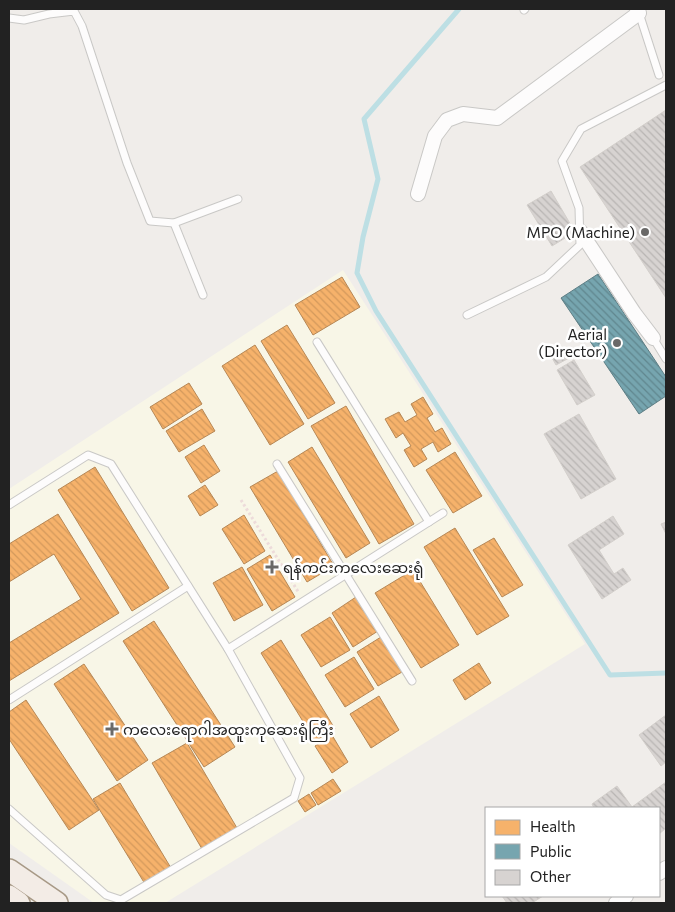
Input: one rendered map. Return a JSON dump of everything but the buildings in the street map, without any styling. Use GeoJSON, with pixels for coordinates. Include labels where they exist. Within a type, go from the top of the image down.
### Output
{"type":"FeatureCollection","features":[{"type":"Feature","properties":{"kind":"main road"},"geometry":{"type":"LineString","coordinates":[[9,870],[46,900]]}},
{"type":"Feature","properties":{"kind":"main road"},"geometry":{"type":"LineString","coordinates":[[9,896],[19,903]]}},
{"type":"Feature","properties":{"kind":"street"},"geometry":{"type":"LineString","coordinates":[[418,194],[435,136],[447,120],[464,114],[497,118],[638,11]]}},
{"type":"Feature","properties":{"kind":"street"},"geometry":{"type":"LineString","coordinates":[[580,231],[634,313],[653,338]]}},
{"type":"Feature","properties":{"kind":"lane"},"geometry":{"type":"LineString","coordinates":[[9,18],[24,20],[74,11],[82,26],[127,163],[150,221],[174,223],[238,199]]}},
{"type":"Feature","properties":{"kind":"lane"},"geometry":{"type":"LineString","coordinates":[[638,11],[658,75]]}},
{"type":"Feature","properties":{"kind":"lane"},"geometry":{"type":"LineString","coordinates":[[468,316],[546,277],[580,245],[579,208],[562,161],[581,129],[666,85]]}},
{"type":"Feature","properties":{"kind":"lane"},"geometry":{"type":"LineString","coordinates":[[174,223],[203,295]]}},
{"type":"Feature","properties":{"kind":"lane"},"geometry":{"type":"LineString","coordinates":[[653,338],[666,359]]}},
{"type":"Feature","properties":{"kind":"lane"},"geometry":{"type":"LineString","coordinates":[[317,342],[429,522]]}},
{"type":"Feature","properties":{"kind":"lane"},"geometry":{"type":"LineString","coordinates":[[9,505],[88,456],[112,464],[228,649],[300,778],[294,798],[121,900],[106,894],[9,809]]}},
{"type":"Feature","properties":{"kind":"lane"},"geometry":{"type":"LineString","coordinates":[[277,464],[412,681]]}},
{"type":"Feature","properties":{"kind":"lane"},"geometry":{"type":"LineString","coordinates":[[228,649],[443,513]]}},
{"type":"Feature","properties":{"kind":"lane"},"geometry":{"type":"LineString","coordinates":[[9,700],[188,586]]}},
{"type":"Feature","properties":{"kind":"path"},"geometry":{"type":"LineString","coordinates":[[241,500],[304,601]]}},
{"type":"Feature","properties":{"kind":"shaded area","name":"ရန်ကင်းကလေးဆေးရုံ"},"geometry":{"type":"Polygon","coordinates":[[[343,270],[585,644],[165,903],[94,903],[9,843],[9,489],[343,270]]]}},
{"type":"Feature","properties":{"kind":"waterway"},"geometry":{"type":"LineString","coordinates":[[459,9],[364,119],[378,179],[363,237],[357,273],[376,311],[610,675],[666,673]]}},
{"type":"Feature","properties":{"kind":"place","name":"MPO (Machine)"},"geometry":{"type":"Point","coordinates":[645,232]}},
{"type":"Feature","properties":{"kind":"place","name":"Aerial (Director)"},"geometry":{"type":"Point","coordinates":[617,343]}},
{"type":"Feature","properties":{"kind":"place","name":"ရန်ကင်းကလေးဆေးရုံ"},"geometry":{"type":"Point","coordinates":[272,567]}},
{"type":"Feature","properties":{"kind":"place","name":"ကလေးရောဂါအထူးကုဆေးရုံကြီး"},"geometry":{"type":"Point","coordinates":[112,729]}}]}
